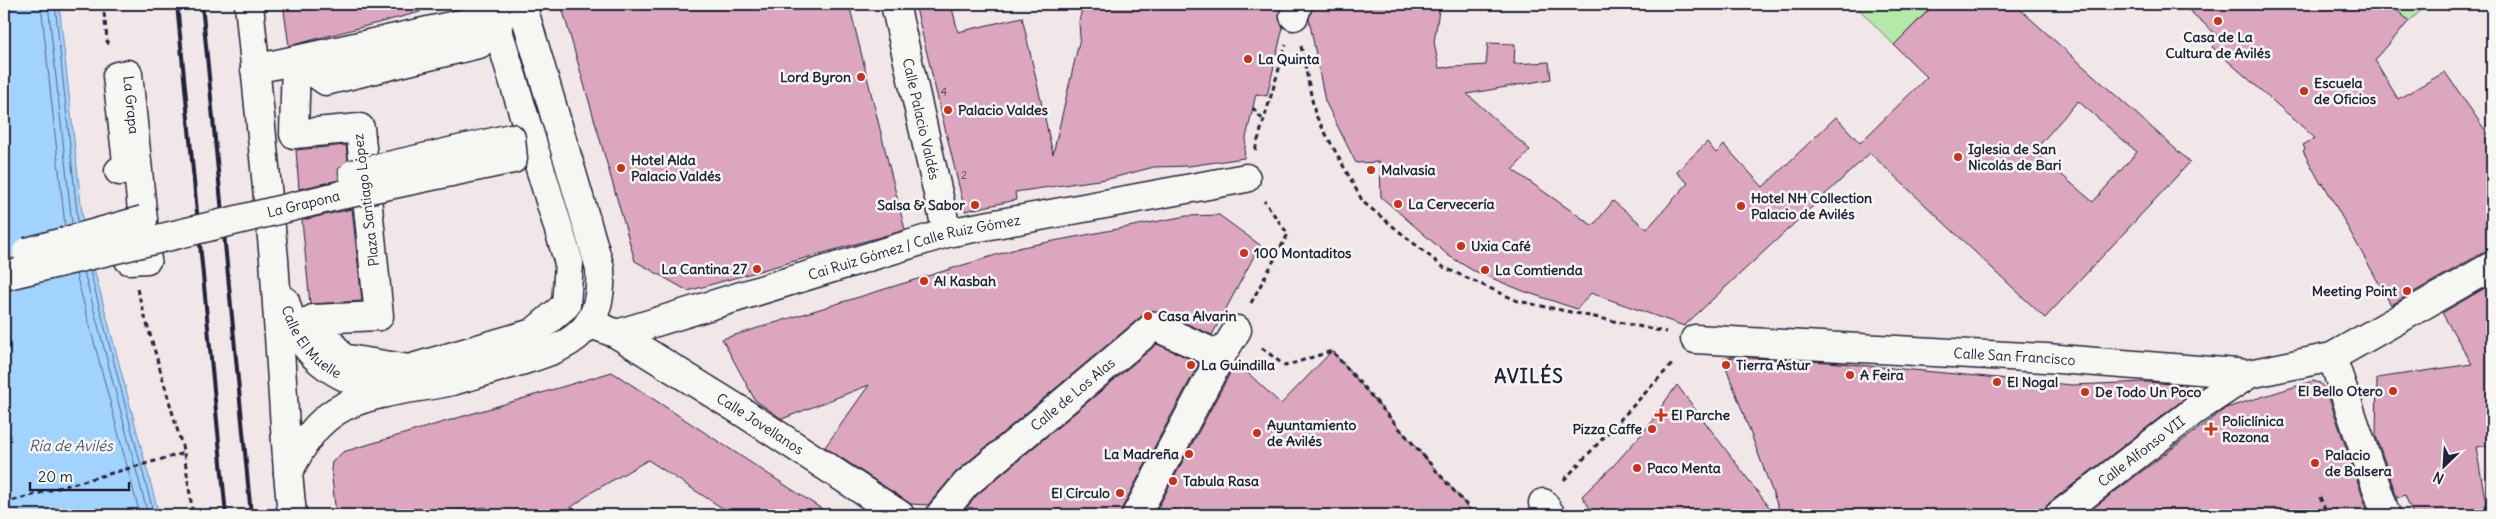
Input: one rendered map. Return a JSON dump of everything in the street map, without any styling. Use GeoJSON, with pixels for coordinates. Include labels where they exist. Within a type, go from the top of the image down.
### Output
{"type":"FeatureCollection","features":[{"type":"Feature","properties":{"kind":"street"},"geometry":{"type":"LineString","coordinates":[[249,4],[274,259],[292,515]]}},
{"type":"Feature","properties":{"kind":"street","name":"Calle Palacio Valdés"},"geometry":{"type":"LineString","coordinates":[[895,4],[947,233]]}},
{"type":"Feature","properties":{"kind":"street"},"geometry":{"type":"LineString","coordinates":[[255,68],[494,17],[523,7],[600,268],[598,302],[589,323],[569,340],[546,354],[451,381],[385,393],[345,406],[324,421],[305,439],[288,474]]}},
{"type":"Feature","properties":{"kind":"street","name":"Plaza Santiago López"},"geometry":{"type":"LineString","coordinates":[[296,60],[294,134],[360,128],[379,316],[313,319],[342,358],[409,369],[533,333],[566,305],[569,263],[494,17]]}},
{"type":"Feature","properties":{"kind":"street","name":"La Grapa"},"geometry":{"type":"LineString","coordinates":[[4,258],[143,220],[128,74],[117,76],[128,170],[119,171]]}},
{"type":"Feature","properties":{"kind":"street","name":"La Grapona"},"geometry":{"type":"LineString","coordinates":[[4,276],[341,195],[513,159],[511,138],[354,178]]}},
{"type":"Feature","properties":{"kind":"street","name":"Cai Ruiz Gómez / Calle Ruiz Gómez"},"geometry":{"type":"LineString","coordinates":[[617,334],[947,233],[1246,178]]}},
{"type":"Feature","properties":{"kind":"street","name":"Calle El Muelle"},"geometry":{"type":"LineString","coordinates":[[274,259],[288,310],[299,338],[317,360],[354,383],[385,393]]}},
{"type":"Feature","properties":{"kind":"street","name":"Calle San Francisco"},"geometry":{"type":"LineString","coordinates":[[1695,339],[2046,358],[2249,374],[2332,357],[2492,266]]}},
{"type":"Feature","properties":{"kind":"street"},"geometry":{"type":"LineString","coordinates":[[589,323],[617,334]]}},
{"type":"Feature","properties":{"kind":"street","name":"Calle de Los Alas"},"geometry":{"type":"LineString","coordinates":[[940,515],[966,484],[1154,326],[1220,356]]}},
{"type":"Feature","properties":{"kind":"street"},"geometry":{"type":"LineString","coordinates":[[1136,515],[1220,356],[1237,330]]}},
{"type":"Feature","properties":{"kind":"street","name":"Calle Jovellanos"},"geometry":{"type":"LineString","coordinates":[[617,334],[741,411],[900,515]]}},
{"type":"Feature","properties":{"kind":"street"},"geometry":{"type":"LineString","coordinates":[[2332,357],[2386,515]]}},
{"type":"Feature","properties":{"kind":"street","name":"Calle Alfonso VII"},"geometry":{"type":"LineString","coordinates":[[2060,515],[2196,410],[2249,374]]}},
{"type":"Feature","properties":{"kind":"path"},"geometry":{"type":"LineString","coordinates":[[1296,10],[1246,178],[1288,234],[1237,330],[1285,366],[1332,351],[1475,515]]}},
{"type":"Feature","properties":{"kind":"path"},"geometry":{"type":"LineString","coordinates":[[1296,10],[1315,114],[1363,202],[1443,267],[1518,301],[1695,339],[1547,509]]}},
{"type":"Feature","properties":{"kind":"path"},"geometry":{"type":"LineString","coordinates":[[1253,108],[1264,120]]}},
{"type":"Feature","properties":{"kind":"path"},"geometry":{"type":"LineString","coordinates":[[4,503],[184,453]]}},
{"type":"Feature","properties":{"kind":"path"},"geometry":{"type":"LineString","coordinates":[[2320,497],[2327,515]]}},
{"type":"Feature","properties":{"kind":"green space"},"geometry":{"type":"Polygon","coordinates":[[[1854,4],[1934,4],[1894,45],[1854,4]]]}},
{"type":"Feature","properties":{"kind":"green space"},"geometry":{"type":"Polygon","coordinates":[[[2390,4],[2429,4],[2409,21],[2390,4]]]}},
{"type":"Feature","properties":{"kind":"water","name":"Ría de Avilés"},"geometry":{"type":"Polygon","coordinates":[[[4,4],[59,4],[84,231],[159,515],[4,515],[4,4]]]}},
{"type":"Feature","properties":{"kind":"building"},"geometry":{"type":"Polygon","coordinates":[[[283,4],[419,4],[420,12],[289,46],[283,4]]]}},
{"type":"Feature","properties":{"kind":"building"},"geometry":{"type":"Polygon","coordinates":[[[561,4],[849,4],[905,230],[688,291],[635,261],[561,4]]]}},
{"type":"Feature","properties":{"kind":"building"},"geometry":{"type":"Polygon","coordinates":[[[915,4],[951,4],[958,32],[1022,17],[1053,154],[1080,38],[1079,22],[1083,4],[1282,4],[1279,19],[1283,27],[1267,96],[1256,94],[1246,138],[1244,158],[1189,166],[1154,167],[1112,178],[1015,192],[1016,200],[965,211],[915,4]]]}},
{"type":"Feature","properties":{"kind":"building"},"geometry":{"type":"Polygon","coordinates":[[[1313,4],[1440,4],[1434,42],[1439,68],[1486,65],[1488,43],[1515,44],[1514,64],[1549,62],[1551,79],[1467,94],[1530,150],[1513,170],[1593,226],[1613,201],[1647,229],[1688,183],[1676,172],[1707,142],[1716,153],[1724,145],[1763,187],[1836,117],[1860,143],[1927,77],[1894,45],[1935,4],[2014,4],[2190,162],[2045,318],[1870,153],[1684,326],[1591,293],[1577,309],[1523,291],[1472,270],[1449,256],[1381,197],[1380,162],[1356,163],[1325,101],[1309,19],[1313,4]],[[2078,101],[2034,151],[2093,202],[2137,152],[2078,101]]]}},
{"type":"Feature","properties":{"kind":"building"},"geometry":{"type":"Polygon","coordinates":[[[2182,4],[2390,4],[2409,21],[2375,60],[2398,99],[2445,72],[2492,140],[2492,250],[2484,252],[2391,305],[2303,151],[2305,149],[2303,145],[2315,138],[2212,47],[2220,38],[2182,4]]]}},
{"type":"Feature","properties":{"kind":"building"},"geometry":{"type":"Polygon","coordinates":[[[346,145],[348,160],[338,169],[339,180],[299,189],[296,150],[346,145]]]}},
{"type":"Feature","properties":{"kind":"building"},"geometry":{"type":"Polygon","coordinates":[[[352,209],[362,301],[310,304],[302,220],[352,209]]]}},
{"type":"Feature","properties":{"kind":"building"},"geometry":{"type":"Polygon","coordinates":[[[1219,215],[1260,245],[1212,335],[1160,312],[1152,311],[1144,314],[956,472],[928,505],[911,504],[825,447],[869,385],[782,419],[755,400],[722,339],[1022,247],[1186,216],[1219,215]]]}},
{"type":"Feature","properties":{"kind":"building"},"geometry":{"type":"Polygon","coordinates":[[[2492,284],[2492,445],[2476,447],[2487,510],[2473,512],[2474,515],[2413,515],[2405,495],[2397,498],[2376,436],[2377,378],[2472,364],[2442,313],[2492,284]]]}},
{"type":"Feature","properties":{"kind":"building"},"geometry":{"type":"Polygon","coordinates":[[[1157,344],[1199,363],[1120,515],[965,515],[973,508],[967,507],[977,495],[1157,344]]]}},
{"type":"Feature","properties":{"kind":"building","name":"Ayuntamiento de Avilés"},"geometry":{"type":"Polygon","coordinates":[[[1332,351],[1475,515],[1154,515],[1236,362],[1281,404],[1332,351]]]}},
{"type":"Feature","properties":{"kind":"building"},"geometry":{"type":"Polygon","coordinates":[[[1732,357],[1828,362],[2072,385],[2146,382],[2186,385],[2188,396],[2049,503],[2044,515],[1781,515],[1723,359],[1732,357]]]}},
{"type":"Feature","properties":{"kind":"building"},"geometry":{"type":"Polygon","coordinates":[[[612,372],[831,515],[733,515],[648,460],[592,492],[561,515],[493,515],[486,507],[407,515],[336,515],[331,469],[332,462],[343,452],[612,372]]]}},
{"type":"Feature","properties":{"kind":"building"},"geometry":{"type":"Polygon","coordinates":[[[2313,381],[2320,383],[2327,392],[2369,515],[2084,515],[2226,408],[2313,381]]]}},
{"type":"Feature","properties":{"kind":"building"},"geometry":{"type":"Polygon","coordinates":[[[1677,385],[1775,515],[1594,515],[1582,496],[1614,465],[1653,421],[1653,418],[1677,385]]]}},
{"type":"Feature","properties":{"kind":"railway"},"geometry":{"type":"LineString","coordinates":[[177,4],[226,515]]}},
{"type":"Feature","properties":{"kind":"railway"},"geometry":{"type":"LineString","coordinates":[[202,4],[251,515]]}},
{"type":"Feature","properties":{"kind":"place","name":"Casa de La Cultura de Avilés"},"geometry":{"type":"Point","coordinates":[2218,21]}},
{"type":"Feature","properties":{"kind":"place","name":"La Quinta"},"geometry":{"type":"Point","coordinates":[1248,59]}},
{"type":"Feature","properties":{"kind":"place","name":"Lord Byron"},"geometry":{"type":"Point","coordinates":[861,77]}},
{"type":"Feature","properties":{"kind":"place","name":"Escuela de Oficios"},"geometry":{"type":"Point","coordinates":[2304,91]}},
{"type":"Feature","properties":{"kind":"place","name":"Palacio Valdes"},"geometry":{"type":"Point","coordinates":[948,110]}},
{"type":"Feature","properties":{"kind":"place","name":"Iglesia de San Nicolás de Bari"},"geometry":{"type":"Point","coordinates":[1958,157]}},
{"type":"Feature","properties":{"kind":"place","name":"Hotel Alda Palacio Valdés"},"geometry":{"type":"Point","coordinates":[621,168]}},
{"type":"Feature","properties":{"kind":"place","name":"Malvasía"},"geometry":{"type":"Point","coordinates":[1371,170]}},
{"type":"Feature","properties":{"kind":"place","name":"La Cervecería"},"geometry":{"type":"Point","coordinates":[1398,204]}},
{"type":"Feature","properties":{"kind":"place","name":"Salsa & Sabor"},"geometry":{"type":"Point","coordinates":[975,205]}},
{"type":"Feature","properties":{"kind":"place","name":"Hotel NH Collection Palacio de Avilés"},"geometry":{"type":"Point","coordinates":[1741,206]}},
{"type":"Feature","properties":{"kind":"place","name":"Uxia Café"},"geometry":{"type":"Point","coordinates":[1461,246]}},
{"type":"Feature","properties":{"kind":"place","name":"100 Montaditos"},"geometry":{"type":"Point","coordinates":[1244,253]}},
{"type":"Feature","properties":{"kind":"place","name":"La Cantina 27"},"geometry":{"type":"Point","coordinates":[757,269]}},
{"type":"Feature","properties":{"kind":"place","name":"La Comtienda"},"geometry":{"type":"Point","coordinates":[1485,270]}},
{"type":"Feature","properties":{"kind":"place","name":"Al Kasbah"},"geometry":{"type":"Point","coordinates":[924,281]}},
{"type":"Feature","properties":{"kind":"place","name":"Meeting Point"},"geometry":{"type":"Point","coordinates":[2407,291]}},
{"type":"Feature","properties":{"kind":"place","name":"Casa Alvarin"},"geometry":{"type":"Point","coordinates":[1148,316]}},
{"type":"Feature","properties":{"kind":"place","name":"La Guindilla"},"geometry":{"type":"Point","coordinates":[1191,365]}},
{"type":"Feature","properties":{"kind":"place","name":"Tierra Astur"},"geometry":{"type":"Point","coordinates":[1726,365]}},
{"type":"Feature","properties":{"kind":"place","name":"A Feira"},"geometry":{"type":"Point","coordinates":[1850,375]}},
{"type":"Feature","properties":{"kind":"place","name":"El Nogal"},"geometry":{"type":"Point","coordinates":[1997,382]}},
{"type":"Feature","properties":{"kind":"place","name":"El Bello Otero"},"geometry":{"type":"Point","coordinates":[2393,391]}},
{"type":"Feature","properties":{"kind":"place","name":"De Todo Un Poco"},"geometry":{"type":"Point","coordinates":[2085,392]}},
{"type":"Feature","properties":{"kind":"place","name":"El Parche"},"geometry":{"type":"Point","coordinates":[1661,415]}},
{"type":"Feature","properties":{"kind":"place","name":"Pizza Caffe"},"geometry":{"type":"Point","coordinates":[1652,429]}},
{"type":"Feature","properties":{"kind":"place","name":"Policlínica Rozona"},"geometry":{"type":"Point","coordinates":[2211,429]}},
{"type":"Feature","properties":{"kind":"place","name":"Ayuntamiento de Avilés"},"geometry":{"type":"Point","coordinates":[1257,433]}},
{"type":"Feature","properties":{"kind":"place","name":"La Madreña"},"geometry":{"type":"Point","coordinates":[1189,454]}},
{"type":"Feature","properties":{"kind":"place","name":"Palacio de Balsera"},"geometry":{"type":"Point","coordinates":[2315,463]}},
{"type":"Feature","properties":{"kind":"place","name":"Paco Menta"},"geometry":{"type":"Point","coordinates":[1637,468]}},
{"type":"Feature","properties":{"kind":"place","name":"Tabula Rasa"},"geometry":{"type":"Point","coordinates":[1173,481]}},
{"type":"Feature","properties":{"kind":"place","name":"El Círculo"},"geometry":{"type":"Point","coordinates":[1120,493]}},
{"type":"Feature","properties":{"kind":"district","name":"AVILÉS"},"geometry":{"type":"Point","coordinates":[1529,376]}}]}
